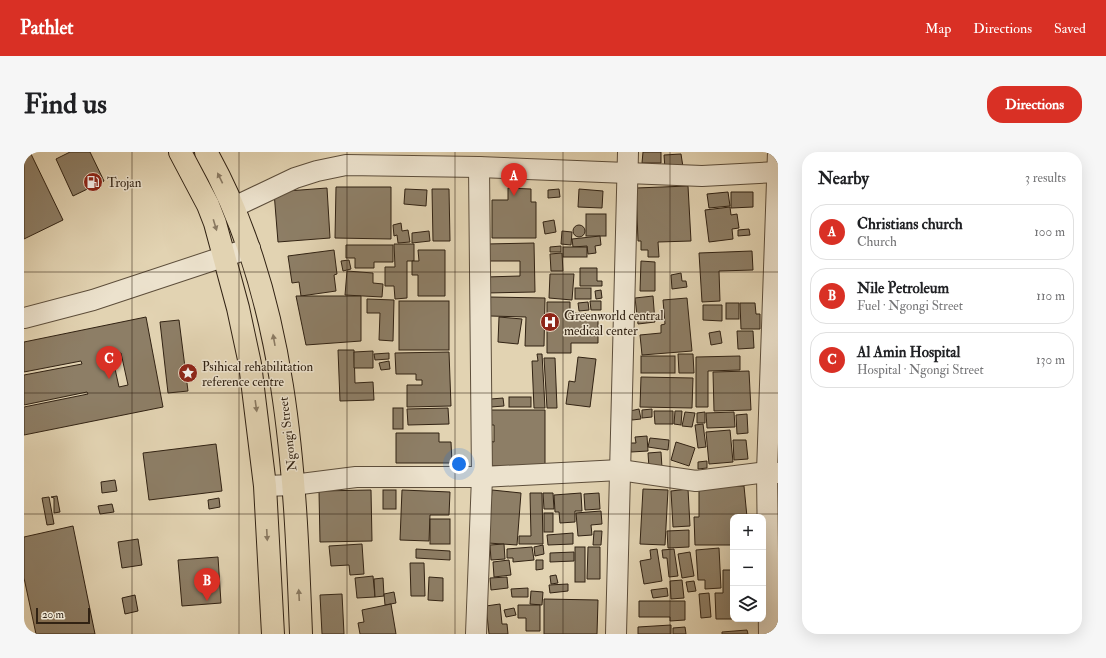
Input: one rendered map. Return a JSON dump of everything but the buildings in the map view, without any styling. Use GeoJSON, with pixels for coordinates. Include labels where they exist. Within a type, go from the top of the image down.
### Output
{"type":"FeatureCollection","features":[{"type":"Feature","properties":{"kind":"main road"},"geometry":{"type":"LineString","coordinates":[[180,152],[208,205],[238,308],[250,364],[265,486],[273,634]]}},
{"type":"Feature","properties":{"kind":"main road","name":"Ngongi Street"},"geometry":{"type":"LineString","coordinates":[[206,152],[234,207],[250,248],[270,316],[278,368],[292,485],[301,634]]}},
{"type":"Feature","properties":{"kind":"street"},"geometry":{"type":"LineString","coordinates":[[616,634],[628,152]]}},
{"type":"Feature","properties":{"kind":"street"},"geometry":{"type":"LineString","coordinates":[[769,634],[778,152]]}},
{"type":"Feature","properties":{"kind":"street"},"geometry":{"type":"LineString","coordinates":[[234,207],[295,178],[317,171],[346,165],[479,167],[702,176],[778,172]]}},
{"type":"Feature","properties":{"kind":"street"},"geometry":{"type":"LineString","coordinates":[[476,634],[482,477],[479,167]]}},
{"type":"Feature","properties":{"kind":"street"},"geometry":{"type":"LineString","coordinates":[[24,318],[93,300],[224,258],[250,248]]}},
{"type":"Feature","properties":{"kind":"street"},"geometry":{"type":"LineString","coordinates":[[265,486],[292,485],[356,477],[482,477],[620,470],[696,481],[773,473]]}},
{"type":"Feature","properties":{"kind":"place","name":"Trojan"},"geometry":{"type":"Point","coordinates":[93,182]}},
{"type":"Feature","properties":{"kind":"place","name":"Christians church"},"geometry":{"type":"Point","coordinates":[514,196]}},
{"type":"Feature","properties":{"kind":"place","name":"Greenworld central medical center"},"geometry":{"type":"Point","coordinates":[550,322]}},
{"type":"Feature","properties":{"kind":"place","name":"Psihical rehabilitation reference centre"},"geometry":{"type":"Point","coordinates":[188,373]}},
{"type":"Feature","properties":{"kind":"place","name":"Al Amin Hospital"},"geometry":{"type":"Point","coordinates":[109,379]}},
{"type":"Feature","properties":{"kind":"place","name":"Nile Petroleum"},"geometry":{"type":"Point","coordinates":[207,601]}}]}
